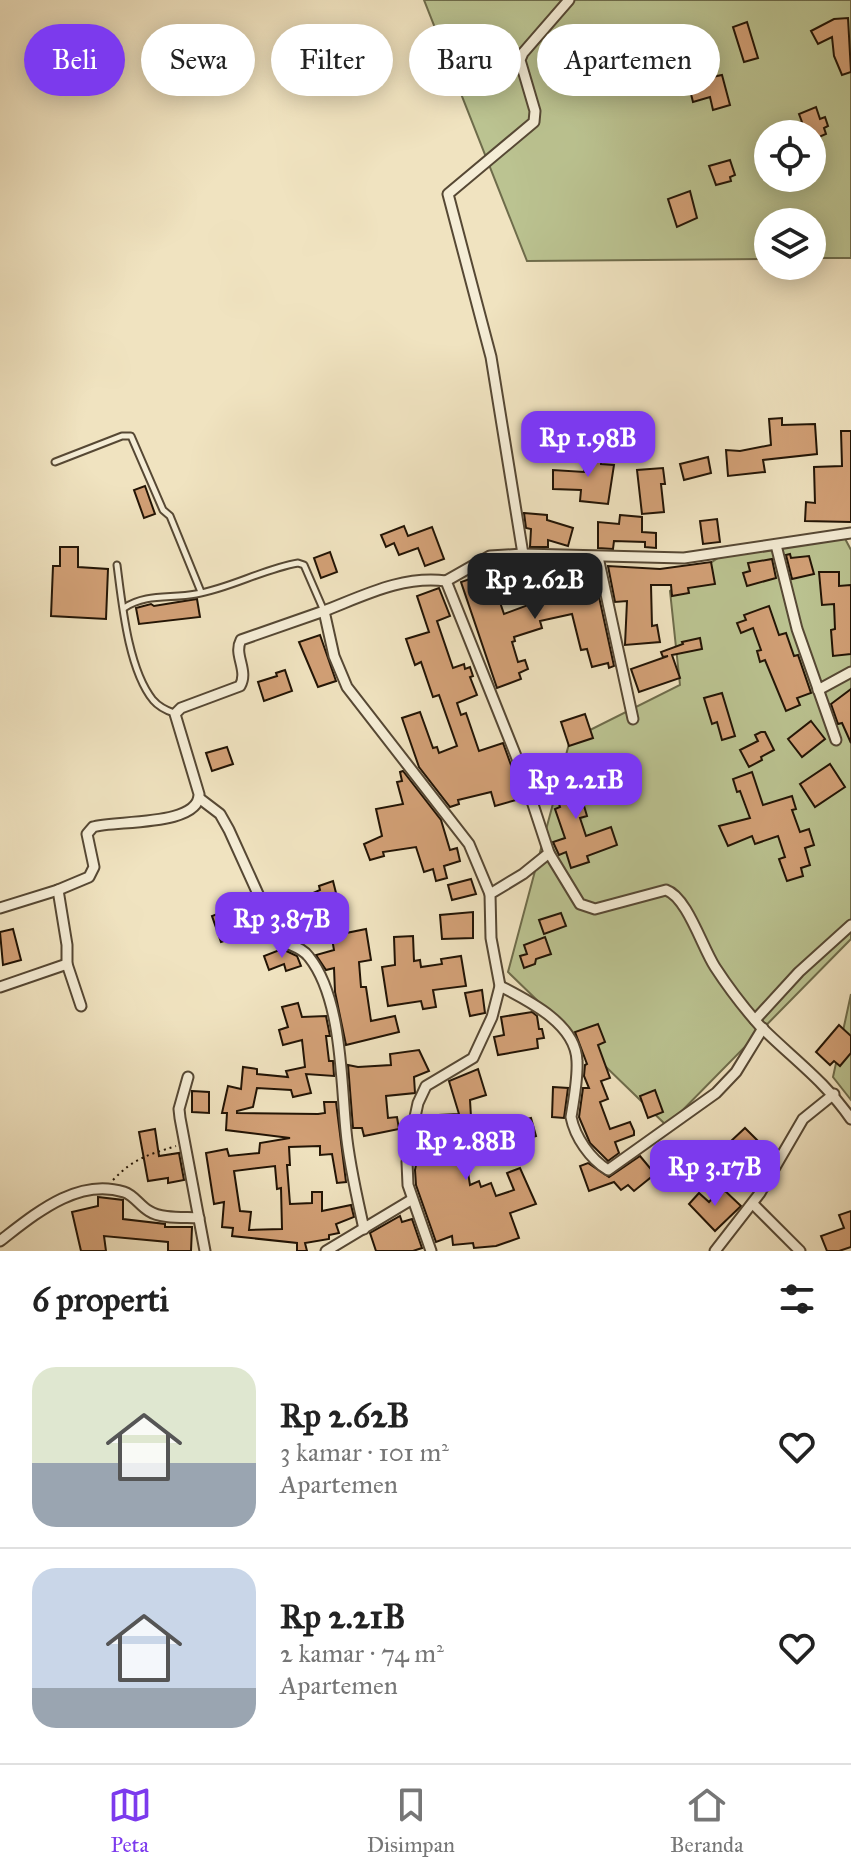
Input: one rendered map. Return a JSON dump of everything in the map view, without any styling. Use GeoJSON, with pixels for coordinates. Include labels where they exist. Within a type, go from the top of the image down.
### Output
{"type":"FeatureCollection","features":[{"type":"Feature","properties":{"kind":"street"},"geometry":{"type":"LineString","coordinates":[[523,554],[491,357],[448,194],[534,122],[535,111],[520,60],[569,0]]}},
{"type":"Feature","properties":{"kind":"street"},"geometry":{"type":"LineString","coordinates":[[364,1229],[353,1181],[338,1044],[320,978],[308,955],[278,938],[220,814],[199,798],[175,714],[181,708],[240,686],[244,677],[238,648],[241,640],[387,587],[415,580],[446,581],[490,556],[684,558],[851,533]]}},
{"type":"Feature","properties":{"kind":"street"},"geometry":{"type":"LineString","coordinates":[[776,545],[797,629],[836,740]]}},
{"type":"Feature","properties":{"kind":"street"},"geometry":{"type":"LineString","coordinates":[[598,557],[633,719]]}},
{"type":"Feature","properties":{"kind":"street"},"geometry":{"type":"LineString","coordinates":[[446,581],[522,771],[549,853],[580,904],[595,909],[659,891],[671,892],[680,901],[714,966],[755,1020],[834,1094],[851,1119]]}},
{"type":"Feature","properties":{"kind":"street"},"geometry":{"type":"LineString","coordinates":[[324,611],[334,656],[347,687],[469,844],[490,894],[491,938],[500,986],[492,1017],[473,1058],[426,1086],[418,1103],[407,1162],[411,1200],[431,1251]]}},
{"type":"Feature","properties":{"kind":"street"},"geometry":{"type":"LineString","coordinates":[[818,690],[851,672]]}},
{"type":"Feature","properties":{"kind":"street"},"geometry":{"type":"LineString","coordinates":[[0,908],[58,890],[91,875],[94,867],[87,834],[93,827],[145,824],[168,818],[195,806],[199,798]]}},
{"type":"Feature","properties":{"kind":"street"},"geometry":{"type":"LineString","coordinates":[[490,894],[523,874],[549,853]]}},
{"type":"Feature","properties":{"kind":"street"},"geometry":{"type":"LineString","coordinates":[[58,890],[67,964],[81,1006]]}},
{"type":"Feature","properties":{"kind":"street"},"geometry":{"type":"LineString","coordinates":[[755,1020],[799,972],[851,925]]}},
{"type":"Feature","properties":{"kind":"street"},"geometry":{"type":"LineString","coordinates":[[0,987],[67,964]]}},
{"type":"Feature","properties":{"kind":"street"},"geometry":{"type":"LineString","coordinates":[[500,986],[559,1024],[573,1041],[578,1059],[572,1126],[576,1135],[608,1170],[716,1093],[736,1072],[763,1028]]}},
{"type":"Feature","properties":{"kind":"street"},"geometry":{"type":"LineString","coordinates":[[188,1077],[179,1109],[205,1251]]}},
{"type":"Feature","properties":{"kind":"street"},"geometry":{"type":"LineString","coordinates":[[715,1251],[753,1204],[803,1119],[834,1094]]}},
{"type":"Feature","properties":{"kind":"street"},"geometry":{"type":"LineString","coordinates":[[0,1241],[26,1220],[58,1200],[78,1192],[105,1189],[127,1192],[151,1213],[199,1218]]}},
{"type":"Feature","properties":{"kind":"street"},"geometry":{"type":"LineString","coordinates":[[326,1251],[411,1200]]}},
{"type":"Feature","properties":{"kind":"street"},"geometry":{"type":"LineString","coordinates":[[753,1204],[800,1251]]}},
{"type":"Feature","properties":{"kind":"lane"},"geometry":{"type":"LineString","coordinates":[[55,462],[122,436],[131,436],[163,510],[170,516],[201,592]]}},
{"type":"Feature","properties":{"kind":"lane"},"geometry":{"type":"LineString","coordinates":[[124,608],[134,601],[201,592],[298,563],[304,565],[324,611]]}},
{"type":"Feature","properties":{"kind":"lane"},"geometry":{"type":"LineString","coordinates":[[117,565],[138,669],[146,690],[158,706],[175,714]]}},
{"type":"Feature","properties":{"kind":"path"},"geometry":{"type":"LineString","coordinates":[[105,1189],[129,1163],[185,1143]]}},
{"type":"Feature","properties":{"kind":"green space"},"geometry":{"type":"Polygon","coordinates":[[[424,0],[851,0],[851,258],[826,258],[826,208],[754,208],[754,259],[527,261],[462,96],[521,96],[521,24],[433,24],[424,0]]]}},
{"type":"Feature","properties":{"kind":"green space"},"geometry":{"type":"Polygon","coordinates":[[[842,533],[851,550],[851,939],[667,1126],[508,972],[570,740],[680,685],[670,591],[728,551],[842,533]]]}},
{"type":"Feature","properties":{"kind":"green space"},"geometry":{"type":"Polygon","coordinates":[[[851,994],[851,1100],[833,1077],[851,994]]]}},
{"type":"Feature","properties":{"kind":"building"},"geometry":{"type":"Polygon","coordinates":[[[848,18],[851,72],[842,75],[834,56],[832,37],[818,44],[811,31],[834,19],[848,18]]]}},
{"type":"Feature","properties":{"kind":"building"},"geometry":{"type":"Polygon","coordinates":[[[747,22],[758,58],[744,62],[733,27],[747,22]]]}},
{"type":"Feature","properties":{"kind":"building"},"geometry":{"type":"Polygon","coordinates":[[[720,75],[730,105],[713,110],[710,97],[693,102],[692,96],[720,96],[720,75]]]}},
{"type":"Feature","properties":{"kind":"building"},"geometry":{"type":"Polygon","coordinates":[[[816,107],[820,119],[825,117],[826,120],[801,120],[799,114],[816,107]]]}},
{"type":"Feature","properties":{"kind":"building"},"geometry":{"type":"Polygon","coordinates":[[[730,160],[735,175],[730,177],[731,181],[716,185],[709,166],[730,160]]]}},
{"type":"Feature","properties":{"kind":"building"},"geometry":{"type":"Polygon","coordinates":[[[690,191],[697,218],[677,227],[668,199],[690,191]]]}},
{"type":"Feature","properties":{"kind":"building"},"geometry":{"type":"Polygon","coordinates":[[[782,418],[782,425],[815,424],[817,454],[763,460],[765,472],[728,476],[726,450],[740,451],[771,445],[769,419],[782,418]]]}},
{"type":"Feature","properties":{"kind":"building"},"geometry":{"type":"Polygon","coordinates":[[[841,431],[851,431],[851,522],[805,521],[806,502],[815,503],[814,467],[842,466],[841,431]]]}},
{"type":"Feature","properties":{"kind":"building"},"geometry":{"type":"Polygon","coordinates":[[[588,445],[601,449],[601,464],[614,465],[608,504],[580,501],[581,490],[553,489],[553,470],[584,472],[588,445]]]}},
{"type":"Feature","properties":{"kind":"building"},"geometry":{"type":"Polygon","coordinates":[[[708,457],[711,473],[684,480],[680,464],[708,457]]]}},
{"type":"Feature","properties":{"kind":"building"},"geometry":{"type":"Polygon","coordinates":[[[663,468],[664,512],[642,514],[637,470],[663,468]]]}},
{"type":"Feature","properties":{"kind":"building"},"geometry":{"type":"Polygon","coordinates":[[[145,486],[155,514],[144,518],[134,490],[145,486]]]}},
{"type":"Feature","properties":{"kind":"building"},"geometry":{"type":"Polygon","coordinates":[[[524,513],[547,515],[547,520],[573,528],[568,546],[548,540],[548,547],[530,547],[531,529],[526,528],[524,513]]]}},
{"type":"Feature","properties":{"kind":"building"},"geometry":{"type":"Polygon","coordinates":[[[620,515],[642,517],[642,532],[656,533],[656,548],[645,547],[645,542],[614,541],[613,549],[598,548],[598,522],[619,524],[620,515]]]}},
{"type":"Feature","properties":{"kind":"building"},"geometry":{"type":"Polygon","coordinates":[[[717,519],[720,542],[703,544],[700,521],[717,519]]]}},
{"type":"Feature","properties":{"kind":"building"},"geometry":{"type":"Polygon","coordinates":[[[404,526],[408,536],[432,527],[444,559],[425,566],[418,548],[399,555],[394,543],[386,547],[381,535],[404,526]]]}},
{"type":"Feature","properties":{"kind":"building"},"geometry":{"type":"Polygon","coordinates":[[[60,547],[78,547],[78,567],[108,569],[106,619],[51,616],[53,566],[60,566],[60,547]]]}},
{"type":"Feature","properties":{"kind":"building"},"geometry":{"type":"Polygon","coordinates":[[[330,552],[337,572],[321,578],[314,558],[330,552]]]}},
{"type":"Feature","properties":{"kind":"building"},"geometry":{"type":"Polygon","coordinates":[[[790,554],[791,558],[809,556],[814,574],[792,579],[786,555],[790,554]]]}},
{"type":"Feature","properties":{"kind":"building"},"geometry":{"type":"Polygon","coordinates":[[[772,559],[776,578],[747,586],[743,573],[750,571],[748,563],[772,559]]]}},
{"type":"Feature","properties":{"kind":"building"},"geometry":{"type":"Polygon","coordinates":[[[711,562],[715,584],[688,588],[689,593],[672,596],[671,585],[651,585],[652,626],[657,625],[660,642],[625,645],[627,601],[615,602],[608,566],[660,569],[711,562]]]}},
{"type":"Feature","properties":{"kind":"building"},"geometry":{"type":"Polygon","coordinates":[[[539,567],[544,581],[550,579],[556,596],[561,595],[563,603],[581,601],[577,571],[593,569],[614,666],[609,668],[608,663],[592,667],[587,649],[581,650],[572,614],[540,621],[542,628],[514,637],[515,641],[512,642],[518,662],[525,660],[528,669],[519,673],[521,679],[497,688],[461,582],[487,573],[504,614],[531,604],[520,574],[539,567]]]}},
{"type":"Feature","properties":{"kind":"building"},"geometry":{"type":"Polygon","coordinates":[[[819,572],[839,572],[839,586],[851,585],[851,654],[833,656],[831,630],[835,629],[834,604],[822,605],[819,572]]]}},
{"type":"Feature","properties":{"kind":"building"},"geometry":{"type":"Polygon","coordinates":[[[439,588],[450,616],[437,621],[453,668],[464,664],[465,669],[470,667],[473,676],[470,677],[477,695],[457,703],[461,715],[466,713],[479,751],[503,743],[523,798],[495,806],[491,792],[458,800],[459,804],[450,807],[419,767],[402,718],[420,712],[433,748],[437,747],[439,753],[457,746],[439,695],[433,697],[421,662],[415,665],[406,639],[429,632],[417,596],[439,588]]]}},
{"type":"Feature","properties":{"kind":"building"},"geometry":{"type":"Polygon","coordinates":[[[197,599],[200,617],[139,624],[136,608],[197,599]]]}},
{"type":"Feature","properties":{"kind":"building"},"geometry":{"type":"Polygon","coordinates":[[[769,606],[779,635],[786,633],[794,656],[798,655],[811,693],[797,698],[800,705],[786,711],[765,660],[760,662],[757,651],[761,650],[753,628],[741,633],[737,623],[746,620],[744,615],[769,606]]]}},
{"type":"Feature","properties":{"kind":"building"},"geometry":{"type":"Polygon","coordinates":[[[320,635],[336,681],[318,687],[299,642],[320,635]]]}},
{"type":"Feature","properties":{"kind":"building"},"geometry":{"type":"Polygon","coordinates":[[[700,638],[702,649],[672,655],[680,678],[639,692],[631,669],[668,656],[663,657],[661,652],[682,642],[700,638]]]}},
{"type":"Feature","properties":{"kind":"building"},"geometry":{"type":"Polygon","coordinates":[[[285,670],[292,691],[264,701],[258,682],[285,670]]]}},
{"type":"Feature","properties":{"kind":"building"},"geometry":{"type":"Polygon","coordinates":[[[851,689],[851,743],[842,723],[838,724],[831,704],[851,689]]]}},
{"type":"Feature","properties":{"kind":"building"},"geometry":{"type":"Polygon","coordinates":[[[722,693],[735,736],[722,740],[717,722],[712,724],[704,698],[722,693]]]}},
{"type":"Feature","properties":{"kind":"building"},"geometry":{"type":"Polygon","coordinates":[[[585,714],[593,738],[569,746],[561,722],[585,714]]]}},
{"type":"Feature","properties":{"kind":"building"},"geometry":{"type":"Polygon","coordinates":[[[811,721],[825,739],[802,757],[788,739],[811,721]]]}},
{"type":"Feature","properties":{"kind":"building"},"geometry":{"type":"Polygon","coordinates":[[[765,732],[774,750],[749,767],[740,750],[758,741],[755,735],[765,732]]]}},
{"type":"Feature","properties":{"kind":"building"},"geometry":{"type":"Polygon","coordinates":[[[227,747],[233,764],[212,771],[206,753],[227,747]]]}},
{"type":"Feature","properties":{"kind":"building"},"geometry":{"type":"Polygon","coordinates":[[[830,764],[845,787],[815,807],[800,784],[830,764]]]}},
{"type":"Feature","properties":{"kind":"building"},"geometry":{"type":"Polygon","coordinates":[[[572,765],[587,816],[580,818],[586,836],[611,827],[617,845],[587,856],[589,862],[571,868],[566,852],[559,855],[553,842],[565,838],[555,809],[560,807],[548,772],[572,765]]]}},
{"type":"Feature","properties":{"kind":"building"},"geometry":{"type":"Polygon","coordinates":[[[403,771],[441,820],[450,850],[457,848],[460,861],[444,866],[447,878],[436,881],[433,869],[424,872],[416,847],[383,852],[384,856],[370,860],[364,844],[382,836],[376,809],[403,804],[397,782],[402,781],[400,772],[403,771]]]}},
{"type":"Feature","properties":{"kind":"building"},"geometry":{"type":"Polygon","coordinates":[[[752,772],[763,805],[792,796],[796,809],[792,810],[800,832],[809,829],[814,845],[805,848],[810,865],[801,868],[803,876],[787,881],[779,859],[785,857],[778,836],[755,844],[752,836],[728,846],[719,826],[750,818],[733,779],[752,772]]]}},
{"type":"Feature","properties":{"kind":"building"},"geometry":{"type":"Polygon","coordinates":[[[471,879],[476,894],[452,900],[448,885],[471,879]]]}},
{"type":"Feature","properties":{"kind":"building"},"geometry":{"type":"Polygon","coordinates":[[[333,881],[346,933],[366,929],[371,960],[359,962],[361,987],[366,987],[371,1021],[395,1016],[399,1032],[346,1045],[335,992],[334,968],[326,970],[316,955],[334,950],[329,921],[320,924],[315,904],[287,917],[282,907],[333,881]]]}},
{"type":"Feature","properties":{"kind":"building"},"geometry":{"type":"Polygon","coordinates":[[[241,905],[249,927],[235,933],[236,937],[221,942],[212,916],[241,905]]]}},
{"type":"Feature","properties":{"kind":"building"},"geometry":{"type":"Polygon","coordinates":[[[473,912],[473,938],[442,939],[440,915],[473,912]]]}},
{"type":"Feature","properties":{"kind":"building"},"geometry":{"type":"Polygon","coordinates":[[[561,913],[566,926],[544,934],[539,920],[561,913]]]}},
{"type":"Feature","properties":{"kind":"building"},"geometry":{"type":"Polygon","coordinates":[[[13,929],[21,960],[3,965],[0,932],[13,929]]]}},
{"type":"Feature","properties":{"kind":"building"},"geometry":{"type":"Polygon","coordinates":[[[413,936],[414,961],[420,960],[421,967],[442,964],[441,959],[461,956],[466,986],[433,990],[436,1007],[423,1009],[421,1001],[388,1006],[382,967],[395,965],[394,937],[413,936]]]}},
{"type":"Feature","properties":{"kind":"building"},"geometry":{"type":"Polygon","coordinates":[[[545,937],[551,954],[536,959],[535,964],[524,968],[520,956],[527,954],[524,945],[545,937]]]}},
{"type":"Feature","properties":{"kind":"building"},"geometry":{"type":"Polygon","coordinates":[[[282,949],[297,956],[301,966],[286,971],[284,964],[269,970],[264,956],[282,949]]]}},
{"type":"Feature","properties":{"kind":"building"},"geometry":{"type":"Polygon","coordinates":[[[482,990],[485,1013],[470,1016],[465,993],[482,990]]]}},
{"type":"Feature","properties":{"kind":"building"},"geometry":{"type":"Polygon","coordinates":[[[298,1003],[302,1017],[326,1016],[330,1036],[326,1036],[329,1061],[333,1061],[334,1076],[306,1074],[311,1093],[293,1097],[291,1090],[257,1088],[253,1107],[237,1113],[318,1114],[325,1113],[324,1102],[336,1102],[346,1182],[337,1183],[332,1154],[320,1155],[320,1146],[289,1147],[290,1204],[312,1203],[312,1192],[322,1192],[322,1211],[351,1205],[354,1217],[336,1224],[339,1233],[329,1235],[329,1239],[305,1243],[307,1251],[297,1251],[297,1243],[232,1236],[233,1228],[222,1227],[224,1202],[214,1204],[206,1153],[227,1149],[229,1156],[259,1153],[260,1143],[290,1138],[226,1130],[227,1113],[222,1113],[228,1086],[241,1089],[243,1067],[257,1069],[257,1074],[288,1077],[286,1071],[305,1067],[302,1040],[283,1045],[279,1030],[288,1027],[282,1007],[298,1003]],[[275,1166],[234,1171],[240,1211],[251,1212],[249,1230],[282,1229],[281,1188],[277,1189],[275,1166]]]}},
{"type":"Feature","properties":{"kind":"building"},"geometry":{"type":"Polygon","coordinates":[[[532,1012],[537,1016],[544,1038],[537,1039],[538,1048],[498,1055],[494,1037],[504,1035],[501,1017],[532,1012]]]}},
{"type":"Feature","properties":{"kind":"building"},"geometry":{"type":"Polygon","coordinates":[[[598,1024],[605,1042],[598,1045],[610,1078],[601,1081],[608,1099],[600,1102],[610,1129],[630,1122],[634,1131],[634,1135],[615,1142],[619,1153],[608,1161],[590,1143],[579,1117],[583,1088],[589,1088],[584,1076],[587,1064],[575,1032],[598,1024]]]}},
{"type":"Feature","properties":{"kind":"building"},"geometry":{"type":"Polygon","coordinates":[[[839,1025],[851,1036],[851,1053],[840,1066],[834,1061],[830,1065],[816,1052],[839,1025]]]}},
{"type":"Feature","properties":{"kind":"building"},"geometry":{"type":"Polygon","coordinates":[[[419,1050],[429,1071],[414,1077],[415,1093],[386,1096],[388,1118],[397,1117],[399,1129],[364,1136],[362,1128],[353,1128],[348,1065],[391,1065],[390,1054],[419,1050]]]}},
{"type":"Feature","properties":{"kind":"building"},"geometry":{"type":"Polygon","coordinates":[[[478,1069],[486,1095],[470,1100],[472,1134],[462,1135],[470,1185],[479,1181],[481,1187],[491,1183],[496,1196],[514,1190],[507,1173],[520,1168],[536,1204],[510,1213],[519,1238],[496,1246],[474,1248],[473,1243],[453,1245],[452,1236],[436,1242],[416,1185],[415,1170],[417,1160],[436,1161],[434,1132],[440,1131],[439,1115],[459,1114],[449,1081],[478,1069]]]}},
{"type":"Feature","properties":{"kind":"building"},"geometry":{"type":"Polygon","coordinates":[[[553,1087],[568,1088],[564,1118],[552,1117],[553,1087]]]}},
{"type":"Feature","properties":{"kind":"building"},"geometry":{"type":"Polygon","coordinates":[[[655,1090],[663,1112],[648,1118],[640,1096],[655,1090]]]}},
{"type":"Feature","properties":{"kind":"building"},"geometry":{"type":"Polygon","coordinates":[[[192,1091],[209,1092],[209,1113],[192,1112],[192,1091]]]}},
{"type":"Feature","properties":{"kind":"building"},"geometry":{"type":"Polygon","coordinates":[[[531,1118],[536,1136],[513,1143],[510,1132],[521,1128],[519,1121],[531,1118]]]}},
{"type":"Feature","properties":{"kind":"building"},"geometry":{"type":"Polygon","coordinates":[[[745,1128],[764,1147],[750,1162],[730,1142],[745,1128]]]}},
{"type":"Feature","properties":{"kind":"building"},"geometry":{"type":"Polygon","coordinates":[[[155,1129],[159,1156],[179,1153],[184,1180],[168,1183],[168,1178],[148,1181],[139,1132],[155,1129]]]}},
{"type":"Feature","properties":{"kind":"building"},"geometry":{"type":"Polygon","coordinates":[[[708,1150],[718,1162],[701,1176],[691,1164],[708,1150]]]}},
{"type":"Feature","properties":{"kind":"building"},"geometry":{"type":"Polygon","coordinates":[[[640,1156],[655,1174],[634,1191],[628,1185],[621,1190],[614,1182],[589,1191],[580,1166],[588,1163],[609,1177],[640,1156]]]}},
{"type":"Feature","properties":{"kind":"building"},"geometry":{"type":"Polygon","coordinates":[[[722,1188],[741,1206],[715,1231],[689,1204],[699,1193],[709,1202],[722,1188]]]}},
{"type":"Feature","properties":{"kind":"building"},"geometry":{"type":"Polygon","coordinates":[[[98,1197],[123,1200],[123,1219],[165,1224],[165,1227],[192,1227],[191,1251],[168,1251],[168,1242],[104,1236],[106,1251],[81,1251],[72,1212],[98,1206],[98,1197]]]}},
{"type":"Feature","properties":{"kind":"building"},"geometry":{"type":"Polygon","coordinates":[[[851,1211],[851,1247],[827,1251],[821,1236],[844,1228],[839,1215],[851,1211]]]}},
{"type":"Feature","properties":{"kind":"building"},"geometry":{"type":"Polygon","coordinates":[[[400,1216],[402,1222],[412,1219],[422,1248],[413,1251],[376,1251],[370,1233],[400,1216]]]}}]}
